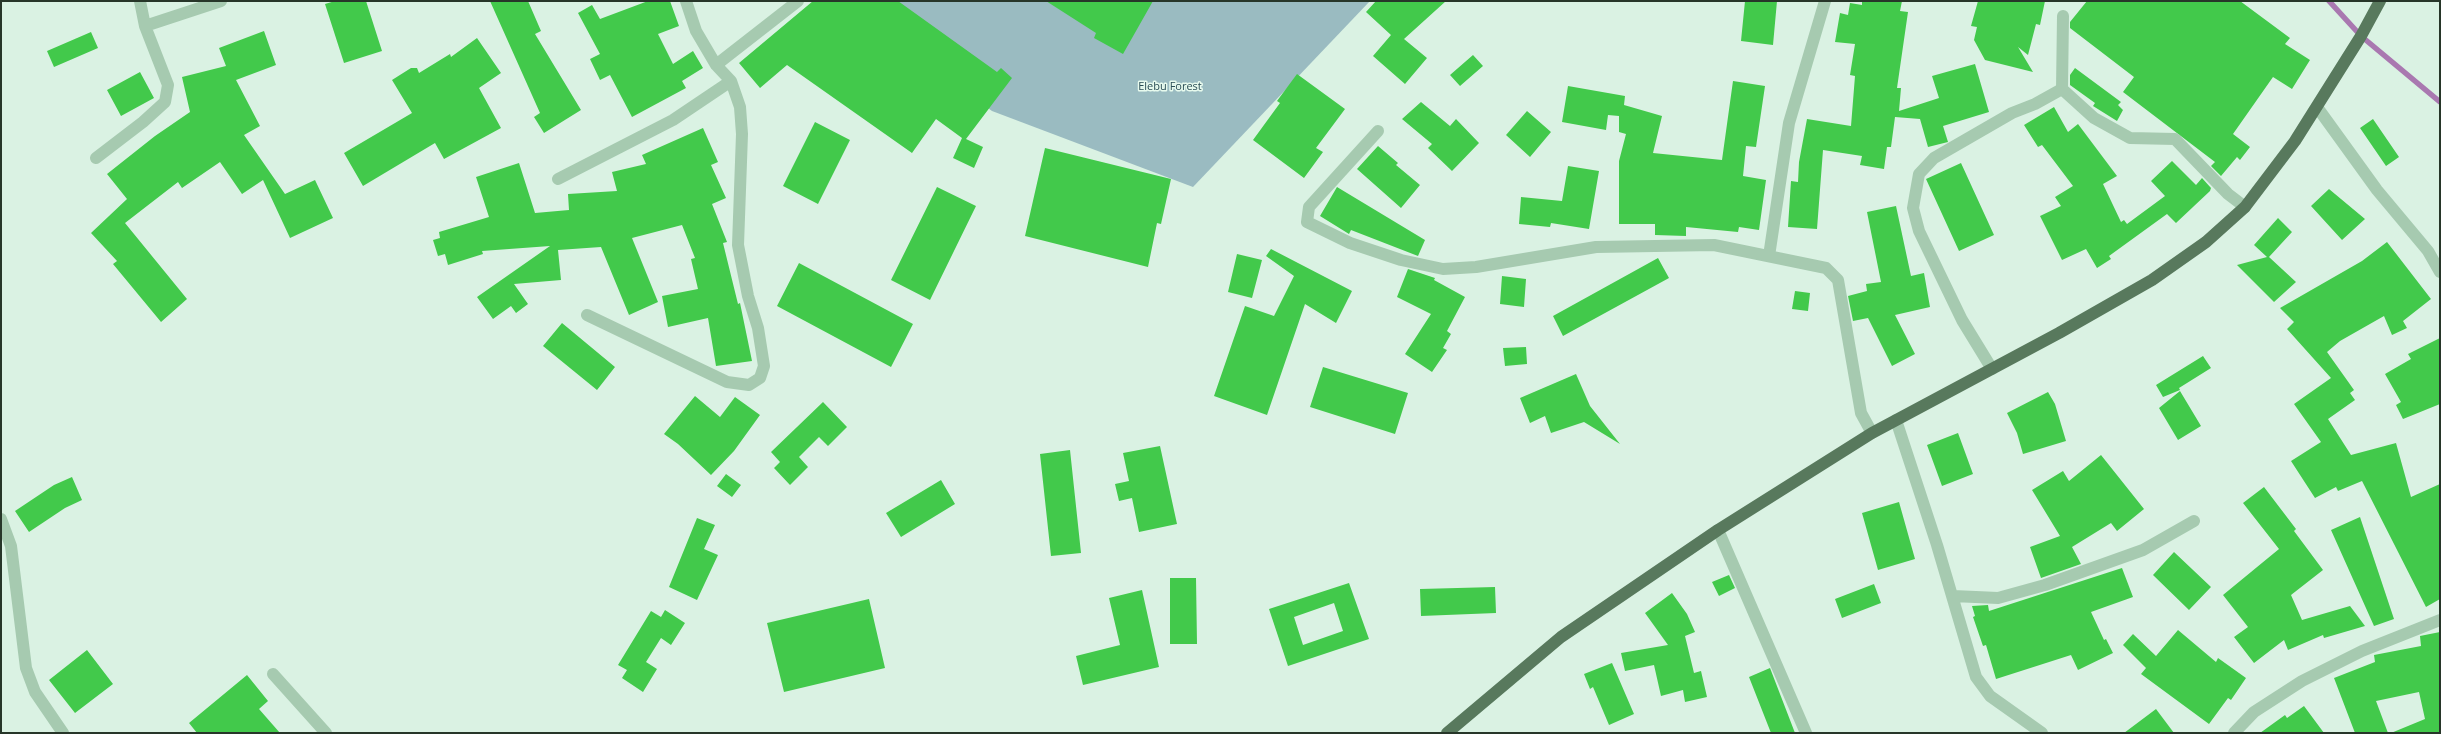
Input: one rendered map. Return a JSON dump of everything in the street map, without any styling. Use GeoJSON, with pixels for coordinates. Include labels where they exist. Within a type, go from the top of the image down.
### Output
{"type":"FeatureCollection","features":[{"type":"Feature","properties":{"kind":"main road"},"geometry":{"type":"LineString","coordinates":[[1447,733],[1561,637],[1718,530],[1872,433],[1992,369],[2152,280],[2206,242],[2245,207],[2295,141],[2361,36],[2380,1]]}},
{"type":"Feature","properties":{"kind":"street"},"geometry":{"type":"LineString","coordinates":[[96,158],[143,122],[165,102],[168,85],[146,26],[140,1]]}},
{"type":"Feature","properties":{"kind":"street"},"geometry":{"type":"LineString","coordinates":[[146,26],[221,1]]}},
{"type":"Feature","properties":{"kind":"street"},"geometry":{"type":"LineString","coordinates":[[587,315],[728,382],[749,385],[760,378],[764,366],[758,328],[748,296],[738,245],[742,134],[740,106],[731,81],[716,65],[696,31],[686,1]]}},
{"type":"Feature","properties":{"kind":"street"},"geometry":{"type":"LineString","coordinates":[[716,65],[798,1]]}},
{"type":"Feature","properties":{"kind":"street"},"geometry":{"type":"LineString","coordinates":[[1769,256],[1789,123],[1824,1]]}},
{"type":"Feature","properties":{"kind":"street"},"geometry":{"type":"LineString","coordinates":[[2063,16],[2062,89],[2094,118],[2130,138],[2175,139],[2228,194],[2245,207]]}},
{"type":"Feature","properties":{"kind":"street"},"geometry":{"type":"LineString","coordinates":[[558,179],[673,120],[731,81]]}},
{"type":"Feature","properties":{"kind":"street"},"geometry":{"type":"LineString","coordinates":[[1992,369],[1962,320],[1919,231],[1913,208],[1919,174],[1934,158],[2012,113],[2035,104],[2062,89]]}},
{"type":"Feature","properties":{"kind":"street"},"geometry":{"type":"LineString","coordinates":[[2317,107],[2377,190],[2428,251],[2440,272]]}},
{"type":"Feature","properties":{"kind":"street"},"geometry":{"type":"LineString","coordinates":[[1378,131],[1309,207],[1307,222],[1350,243],[1401,260],[1443,269],[1476,267],[1596,247],[1660,244],[1714,245],[1826,268],[1838,280],[1861,413],[1872,433]]}},
{"type":"Feature","properties":{"kind":"street"},"geometry":{"type":"LineString","coordinates":[[1896,420],[1953,596],[1976,677],[1990,696],[2042,733]]}},
{"type":"Feature","properties":{"kind":"street"},"geometry":{"type":"LineString","coordinates":[[1,519],[11,546],[26,668],[35,692],[63,733]]}},
{"type":"Feature","properties":{"kind":"street"},"geometry":{"type":"LineString","coordinates":[[1953,596],[1998,598],[2045,585],[2143,550],[2194,521]]}},
{"type":"Feature","properties":{"kind":"street"},"geometry":{"type":"LineString","coordinates":[[1718,530],[1806,733]]}},
{"type":"Feature","properties":{"kind":"street"},"geometry":{"type":"LineString","coordinates":[[2234,733],[2254,712],[2302,681],[2362,651],[2440,620]]}},
{"type":"Feature","properties":{"kind":"street"},"geometry":{"type":"LineString","coordinates":[[273,674],[326,733]]}},
{"type":"Feature","properties":{"kind":"green space","name":"Elebu Forest"},"geometry":{"type":"Polygon","coordinates":[[[844,1],[1370,1],[1193,187],[992,111],[844,1]]]}},
{"type":"Feature","properties":{"kind":"building"},"geometry":{"type":"Polygon","coordinates":[[[335,1],[366,1],[382,51],[344,63],[325,4],[335,1]]]}},
{"type":"Feature","properties":{"kind":"building"},"geometry":{"type":"Polygon","coordinates":[[[490,1],[528,1],[541,31],[535,34],[581,110],[544,133],[534,117],[540,113],[490,1]]]}},
{"type":"Feature","properties":{"kind":"building"},"geometry":{"type":"Polygon","coordinates":[[[648,1],[670,1],[679,26],[658,34],[673,64],[693,51],[703,68],[682,81],[686,88],[632,117],[610,75],[600,80],[590,59],[600,54],[578,13],[592,5],[600,19],[648,1]]]}},
{"type":"Feature","properties":{"kind":"building"},"geometry":{"type":"Polygon","coordinates":[[[813,1],[898,1],[997,72],[1001,68],[1012,78],[966,139],[983,147],[974,168],[953,158],[962,138],[936,119],[912,153],[787,65],[760,88],[739,63],[813,1]]]}},
{"type":"Feature","properties":{"kind":"building"},"geometry":{"type":"Polygon","coordinates":[[[1046,1],[1153,1],[1123,54],[1094,38],[1096,33],[1046,1]]]}},
{"type":"Feature","properties":{"kind":"building"},"geometry":{"type":"Polygon","coordinates":[[[1376,1],[1446,1],[1404,39],[1427,58],[1405,84],[1373,56],[1391,35],[1366,12],[1376,1]]]}},
{"type":"Feature","properties":{"kind":"building"},"geometry":{"type":"Polygon","coordinates":[[[1745,1],[1777,1],[1773,45],[1741,41],[1745,1]]]}},
{"type":"Feature","properties":{"kind":"building"},"geometry":{"type":"Polygon","coordinates":[[[1862,1],[1902,1],[1900,11],[1908,12],[1897,88],[1901,88],[1899,111],[1939,98],[1932,76],[1975,64],[1989,112],[1943,126],[1948,142],[1928,147],[1920,119],[1895,117],[1891,147],[1887,147],[1884,169],[1860,165],[1862,156],[1823,150],[1817,229],[1788,227],[1791,181],[1798,182],[1799,162],[1807,119],[1851,126],[1855,76],[1850,75],[1855,44],[1835,42],[1840,13],[1848,15],[1850,3],[1862,5],[1862,1]]]}},
{"type":"Feature","properties":{"kind":"building"},"geometry":{"type":"Polygon","coordinates":[[[1978,1],[2045,1],[2040,25],[2036,24],[2028,55],[2018,47],[2033,72],[1985,60],[1974,40],[1977,27],[1971,26],[1978,1]]]}},
{"type":"Feature","properties":{"kind":"building"},"geometry":{"type":"Polygon","coordinates":[[[2087,1],[2240,1],[2290,38],[2285,44],[2310,60],[2292,89],[2273,77],[2233,134],[2250,147],[2240,160],[2237,157],[2221,176],[2211,166],[2215,162],[2123,92],[2134,77],[2070,28],[2070,22],[2087,1]]]}},
{"type":"Feature","properties":{"kind":"building"},"geometry":{"type":"Polygon","coordinates":[[[264,31],[276,65],[236,80],[260,126],[244,135],[285,194],[315,180],[333,218],[290,238],[263,180],[242,194],[220,162],[182,188],[178,182],[125,223],[187,299],[161,322],[113,264],[117,261],[91,233],[127,199],[107,174],[155,136],[190,112],[182,77],[226,66],[219,48],[264,31]]]}},
{"type":"Feature","properties":{"kind":"building"},"geometry":{"type":"Polygon","coordinates":[[[91,32],[98,48],[54,67],[47,51],[91,32]]]}},
{"type":"Feature","properties":{"kind":"building"},"geometry":{"type":"Polygon","coordinates":[[[477,38],[501,73],[479,88],[501,128],[444,159],[435,143],[363,186],[344,153],[412,113],[392,80],[411,68],[417,68],[419,73],[450,54],[451,57],[477,38]]]}},
{"type":"Feature","properties":{"kind":"building"},"geometry":{"type":"Polygon","coordinates":[[[1473,55],[1483,66],[1460,86],[1450,75],[1473,55]]]}},
{"type":"Feature","properties":{"kind":"building"},"geometry":{"type":"Polygon","coordinates":[[[2075,68],[2121,102],[2118,105],[2123,110],[2117,121],[2093,106],[2095,103],[2070,85],[2070,75],[2075,68]]]}},
{"type":"Feature","properties":{"kind":"building"},"geometry":{"type":"Polygon","coordinates":[[[140,72],[154,98],[121,116],[107,90],[140,72]]]}},
{"type":"Feature","properties":{"kind":"building"},"geometry":{"type":"Polygon","coordinates":[[[1297,74],[1345,109],[1316,148],[1323,152],[1304,178],[1253,140],[1280,103],[1277,101],[1297,74]]]}},
{"type":"Feature","properties":{"kind":"building"},"geometry":{"type":"Polygon","coordinates":[[[1733,81],[1765,86],[1756,147],[1746,146],[1743,176],[1766,180],[1759,230],[1739,227],[1738,232],[1686,227],[1686,236],[1655,235],[1655,224],[1619,224],[1619,161],[1626,134],[1619,132],[1619,116],[1608,115],[1606,130],[1562,122],[1568,86],[1625,96],[1624,105],[1662,116],[1653,153],[1722,160],[1733,81]]]}},
{"type":"Feature","properties":{"kind":"building"},"geometry":{"type":"Polygon","coordinates":[[[1421,102],[1450,126],[1456,119],[1479,143],[1452,171],[1428,148],[1432,144],[1402,119],[1421,102]]]}},
{"type":"Feature","properties":{"kind":"building"},"geometry":{"type":"Polygon","coordinates":[[[2054,107],[2068,132],[2078,124],[2117,176],[2103,184],[2121,222],[2124,220],[2127,224],[2165,196],[2151,181],[2172,161],[2196,185],[2202,178],[2211,188],[2210,191],[2176,223],[2167,214],[2109,256],[2111,259],[2097,268],[2086,249],[2062,260],[2040,216],[2061,206],[2055,197],[2073,186],[2042,145],[2038,147],[2024,125],[2054,107]]]}},
{"type":"Feature","properties":{"kind":"building"},"geometry":{"type":"Polygon","coordinates":[[[1527,111],[1551,132],[1530,157],[1506,135],[1527,111]]]}},
{"type":"Feature","properties":{"kind":"building"},"geometry":{"type":"Polygon","coordinates":[[[2373,119],[2399,157],[2386,166],[2360,128],[2373,119]]]}},
{"type":"Feature","properties":{"kind":"building"},"geometry":{"type":"Polygon","coordinates":[[[815,122],[850,140],[818,204],[783,186],[815,122]]]}},
{"type":"Feature","properties":{"kind":"building"},"geometry":{"type":"Polygon","coordinates":[[[703,128],[718,162],[711,165],[726,198],[712,204],[727,242],[723,243],[738,304],[740,303],[752,361],[716,366],[708,318],[668,327],[662,296],[698,289],[691,259],[695,258],[682,225],[632,238],[658,302],[629,315],[601,247],[558,250],[561,280],[514,284],[528,304],[516,313],[511,306],[493,319],[477,297],[550,246],[482,251],[483,254],[448,265],[445,254],[438,256],[433,240],[440,238],[439,232],[489,217],[476,177],[519,163],[535,213],[569,210],[568,194],[617,191],[612,172],[646,164],[642,155],[703,128]]]}},
{"type":"Feature","properties":{"kind":"building"},"geometry":{"type":"Polygon","coordinates":[[[1378,146],[1398,163],[1396,165],[1420,185],[1401,208],[1357,169],[1378,146]]]}},
{"type":"Feature","properties":{"kind":"building"},"geometry":{"type":"Polygon","coordinates":[[[1045,148],[1171,179],[1161,224],[1157,223],[1148,267],[1025,236],[1045,148]]]}},
{"type":"Feature","properties":{"kind":"building"},"geometry":{"type":"Polygon","coordinates":[[[1961,163],[1994,235],[1959,251],[1926,179],[1961,163]]]}},
{"type":"Feature","properties":{"kind":"building"},"geometry":{"type":"Polygon","coordinates":[[[1568,166],[1599,171],[1589,229],[1551,223],[1550,227],[1519,224],[1521,197],[1562,201],[1568,166]]]}},
{"type":"Feature","properties":{"kind":"building"},"geometry":{"type":"Polygon","coordinates":[[[937,187],[976,206],[930,300],[891,280],[937,187]]]}},
{"type":"Feature","properties":{"kind":"building"},"geometry":{"type":"Polygon","coordinates":[[[1337,187],[1425,240],[1418,256],[1351,230],[1349,234],[1320,216],[1337,187]]]}},
{"type":"Feature","properties":{"kind":"building"},"geometry":{"type":"Polygon","coordinates":[[[2329,189],[2365,219],[2342,240],[2311,206],[2329,189]]]}},
{"type":"Feature","properties":{"kind":"building"},"geometry":{"type":"Polygon","coordinates":[[[1896,206],[1911,276],[1924,273],[1930,307],[1895,315],[1915,354],[1892,366],[1868,318],[1853,321],[1848,296],[1867,291],[1866,284],[1881,282],[1867,212],[1896,206]]]}},
{"type":"Feature","properties":{"kind":"building"},"geometry":{"type":"Polygon","coordinates":[[[2278,218],[2292,232],[2269,257],[2296,282],[2274,302],[2237,265],[2267,257],[2254,245],[2278,218]]]}},
{"type":"Feature","properties":{"kind":"building"},"geometry":{"type":"Polygon","coordinates":[[[2387,242],[2431,299],[2403,321],[2407,328],[2392,335],[2384,316],[2340,341],[2327,352],[2354,390],[2350,393],[2355,400],[2328,419],[2351,455],[2396,443],[2411,497],[2440,484],[2440,599],[2426,607],[2362,481],[2338,491],[2336,487],[2315,498],[2291,461],[2321,442],[2294,404],[2331,378],[2287,329],[2294,322],[2280,308],[2362,261],[2387,242]]]}},
{"type":"Feature","properties":{"kind":"building"},"geometry":{"type":"Polygon","coordinates":[[[1271,249],[1352,291],[1336,323],[1305,304],[1267,415],[1214,396],[1245,306],[1274,316],[1294,276],[1266,256],[1271,249]]]}},
{"type":"Feature","properties":{"kind":"building"},"geometry":{"type":"Polygon","coordinates":[[[1237,254],[1262,260],[1252,298],[1228,292],[1237,254]]]}},
{"type":"Feature","properties":{"kind":"building"},"geometry":{"type":"Polygon","coordinates":[[[1658,258],[1669,278],[1563,336],[1553,316],[1658,258]]]}},
{"type":"Feature","properties":{"kind":"building"},"geometry":{"type":"Polygon","coordinates":[[[799,263],[913,324],[891,367],[777,306],[799,263]]]}},
{"type":"Feature","properties":{"kind":"building"},"geometry":{"type":"Polygon","coordinates":[[[1408,269],[1435,278],[1434,280],[1465,297],[1447,331],[1451,334],[1443,348],[1447,350],[1432,372],[1405,354],[1431,314],[1397,297],[1408,269]]]}},
{"type":"Feature","properties":{"kind":"building"},"geometry":{"type":"Polygon","coordinates":[[[1502,276],[1526,279],[1524,307],[1500,304],[1502,276]]]}},
{"type":"Feature","properties":{"kind":"building"},"geometry":{"type":"Polygon","coordinates":[[[1795,291],[1810,293],[1808,311],[1792,309],[1795,291]]]}},
{"type":"Feature","properties":{"kind":"building"},"geometry":{"type":"Polygon","coordinates":[[[562,323],[615,367],[597,390],[543,346],[562,323]]]}},
{"type":"Feature","properties":{"kind":"building"},"geometry":{"type":"Polygon","coordinates":[[[2440,338],[2440,404],[2403,419],[2396,405],[2401,402],[2385,374],[2411,359],[2408,354],[2440,338]]]}},
{"type":"Feature","properties":{"kind":"building"},"geometry":{"type":"Polygon","coordinates":[[[1526,347],[1527,364],[1505,366],[1503,348],[1526,347]]]}},
{"type":"Feature","properties":{"kind":"building"},"geometry":{"type":"Polygon","coordinates":[[[2203,356],[2211,368],[2179,388],[2180,390],[2163,397],[2156,385],[2203,356]]]}},
{"type":"Feature","properties":{"kind":"building"},"geometry":{"type":"Polygon","coordinates":[[[1323,367],[1408,393],[1395,434],[1310,407],[1323,367]]]}},
{"type":"Feature","properties":{"kind":"building"},"geometry":{"type":"Polygon","coordinates":[[[1576,374],[1590,406],[1620,444],[1584,422],[1551,433],[1545,416],[1530,423],[1520,398],[1576,374]]]}},
{"type":"Feature","properties":{"kind":"building"},"geometry":{"type":"Polygon","coordinates":[[[2180,391],[2201,426],[2178,440],[2159,408],[2180,391]]]}},
{"type":"Feature","properties":{"kind":"building"},"geometry":{"type":"Polygon","coordinates":[[[2048,392],[2055,404],[2066,441],[2023,454],[2017,433],[2007,413],[2048,392]]]}},
{"type":"Feature","properties":{"kind":"building"},"geometry":{"type":"Polygon","coordinates":[[[695,396],[720,417],[735,397],[760,415],[734,451],[711,475],[678,444],[664,434],[695,396]]]}},
{"type":"Feature","properties":{"kind":"building"},"geometry":{"type":"Polygon","coordinates":[[[823,402],[847,427],[828,446],[819,437],[799,457],[808,467],[790,485],[774,468],[780,462],[771,452],[823,402]]]}},
{"type":"Feature","properties":{"kind":"building"},"geometry":{"type":"Polygon","coordinates":[[[1958,433],[1973,474],[1942,486],[1927,445],[1958,433]]]}},
{"type":"Feature","properties":{"kind":"building"},"geometry":{"type":"Polygon","coordinates":[[[1160,446],[1177,524],[1139,532],[1132,498],[1119,501],[1115,484],[1129,481],[1123,453],[1160,446]]]}},
{"type":"Feature","properties":{"kind":"building"},"geometry":{"type":"Polygon","coordinates":[[[1070,450],[1081,553],[1051,556],[1040,454],[1070,450]]]}},
{"type":"Feature","properties":{"kind":"building"},"geometry":{"type":"Polygon","coordinates":[[[2101,455],[2144,509],[2117,531],[2111,523],[2072,547],[2081,564],[2041,578],[2030,547],[2060,536],[2032,490],[2063,471],[2069,481],[2101,455]]]}},
{"type":"Feature","properties":{"kind":"building"},"geometry":{"type":"Polygon","coordinates":[[[726,474],[741,485],[732,497],[717,486],[726,474]]]}},
{"type":"Feature","properties":{"kind":"building"},"geometry":{"type":"Polygon","coordinates":[[[72,477],[82,500],[65,508],[29,532],[15,511],[54,485],[72,477]]]}},
{"type":"Feature","properties":{"kind":"building"},"geometry":{"type":"Polygon","coordinates":[[[941,480],[955,504],[901,537],[886,513],[941,480]]]}},
{"type":"Feature","properties":{"kind":"building"},"geometry":{"type":"Polygon","coordinates":[[[2264,487],[2296,529],[2294,531],[2323,570],[2291,595],[2302,620],[2350,606],[2365,626],[2324,638],[2323,635],[2288,650],[2284,640],[2254,663],[2234,637],[2248,627],[2223,595],[2279,549],[2243,503],[2264,487]]]}},
{"type":"Feature","properties":{"kind":"building"},"geometry":{"type":"Polygon","coordinates":[[[1899,502],[1915,559],[1878,570],[1862,513],[1899,502]]]}},
{"type":"Feature","properties":{"kind":"building"},"geometry":{"type":"Polygon","coordinates":[[[2360,517],[2394,619],[2374,626],[2331,530],[2360,517]]]}},
{"type":"Feature","properties":{"kind":"building"},"geometry":{"type":"Polygon","coordinates":[[[697,518],[715,525],[704,549],[718,555],[697,600],[669,587],[697,518]]]}},
{"type":"Feature","properties":{"kind":"building"},"geometry":{"type":"Polygon","coordinates":[[[2174,552],[2211,587],[2189,610],[2153,575],[2174,552]]]}},
{"type":"Feature","properties":{"kind":"building"},"geometry":{"type":"Polygon","coordinates":[[[2122,568],[2133,597],[2091,612],[2104,640],[2106,639],[2113,653],[2078,670],[2071,655],[1996,679],[1986,645],[1983,646],[1973,617],[1975,616],[1972,606],[1988,605],[1989,611],[2122,568]]]}},
{"type":"Feature","properties":{"kind":"building"},"geometry":{"type":"Polygon","coordinates":[[[1729,575],[1735,588],[1719,596],[1712,582],[1729,575]]]}},
{"type":"Feature","properties":{"kind":"building"},"geometry":{"type":"Polygon","coordinates":[[[1170,578],[1196,578],[1197,644],[1170,644],[1170,578]]]}},
{"type":"Feature","properties":{"kind":"building"},"geometry":{"type":"Polygon","coordinates":[[[1349,583],[1369,639],[1288,666],[1269,609],[1349,583]],[[1334,603],[1294,617],[1303,645],[1343,631],[1334,603]]]}},
{"type":"Feature","properties":{"kind":"building"},"geometry":{"type":"Polygon","coordinates":[[[1874,584],[1881,603],[1842,618],[1835,599],[1874,584]]]}},
{"type":"Feature","properties":{"kind":"building"},"geometry":{"type":"Polygon","coordinates":[[[1495,587],[1496,613],[1421,616],[1420,589],[1495,587]]]}},
{"type":"Feature","properties":{"kind":"building"},"geometry":{"type":"Polygon","coordinates":[[[1142,590],[1159,667],[1083,685],[1076,656],[1120,645],[1109,598],[1142,590]]]}},
{"type":"Feature","properties":{"kind":"building"},"geometry":{"type":"Polygon","coordinates":[[[1672,593],[1687,614],[1695,632],[1685,636],[1694,673],[1701,671],[1707,697],[1685,702],[1683,690],[1661,696],[1654,665],[1625,671],[1621,653],[1668,645],[1645,613],[1672,593]]]}},
{"type":"Feature","properties":{"kind":"building"},"geometry":{"type":"Polygon","coordinates":[[[869,599],[885,668],[784,692],[767,623],[869,599]]]}},
{"type":"Feature","properties":{"kind":"building"},"geometry":{"type":"Polygon","coordinates":[[[665,610],[685,623],[671,645],[661,638],[646,662],[657,669],[643,692],[622,678],[627,670],[618,665],[651,611],[661,617],[665,610]]]}},
{"type":"Feature","properties":{"kind":"building"},"geometry":{"type":"Polygon","coordinates":[[[2178,630],[2216,662],[2218,658],[2246,678],[2231,700],[2228,698],[2209,724],[2141,674],[2146,668],[2123,645],[2133,634],[2156,656],[2178,630]]]}},
{"type":"Feature","properties":{"kind":"building"},"geometry":{"type":"Polygon","coordinates":[[[2440,632],[2440,733],[2391,733],[2425,719],[2419,692],[2376,701],[2388,733],[2355,733],[2334,678],[2375,662],[2374,655],[2421,646],[2420,636],[2440,632]]]}},
{"type":"Feature","properties":{"kind":"building"},"geometry":{"type":"Polygon","coordinates":[[[87,650],[113,684],[75,713],[49,680],[87,650]]]}},
{"type":"Feature","properties":{"kind":"building"},"geometry":{"type":"Polygon","coordinates":[[[1612,663],[1634,714],[1609,725],[1593,687],[1590,689],[1584,674],[1612,663]]]}},
{"type":"Feature","properties":{"kind":"building"},"geometry":{"type":"Polygon","coordinates":[[[1770,668],[1795,733],[1771,733],[1749,677],[1770,668]]]}},
{"type":"Feature","properties":{"kind":"building"},"geometry":{"type":"Polygon","coordinates":[[[247,675],[268,701],[259,709],[280,733],[197,733],[189,723],[247,675]]]}},
{"type":"Feature","properties":{"kind":"building"},"geometry":{"type":"Polygon","coordinates":[[[2304,706],[2324,733],[2260,733],[2285,715],[2287,718],[2304,706]]]}},
{"type":"Feature","properties":{"kind":"building"},"geometry":{"type":"Polygon","coordinates":[[[2156,709],[2174,733],[2124,733],[2156,709]]]}},
{"type":"Feature","properties":{"kind":"waterway"},"geometry":{"type":"LineString","coordinates":[[2329,1],[2361,36],[2440,102]]}}]}
